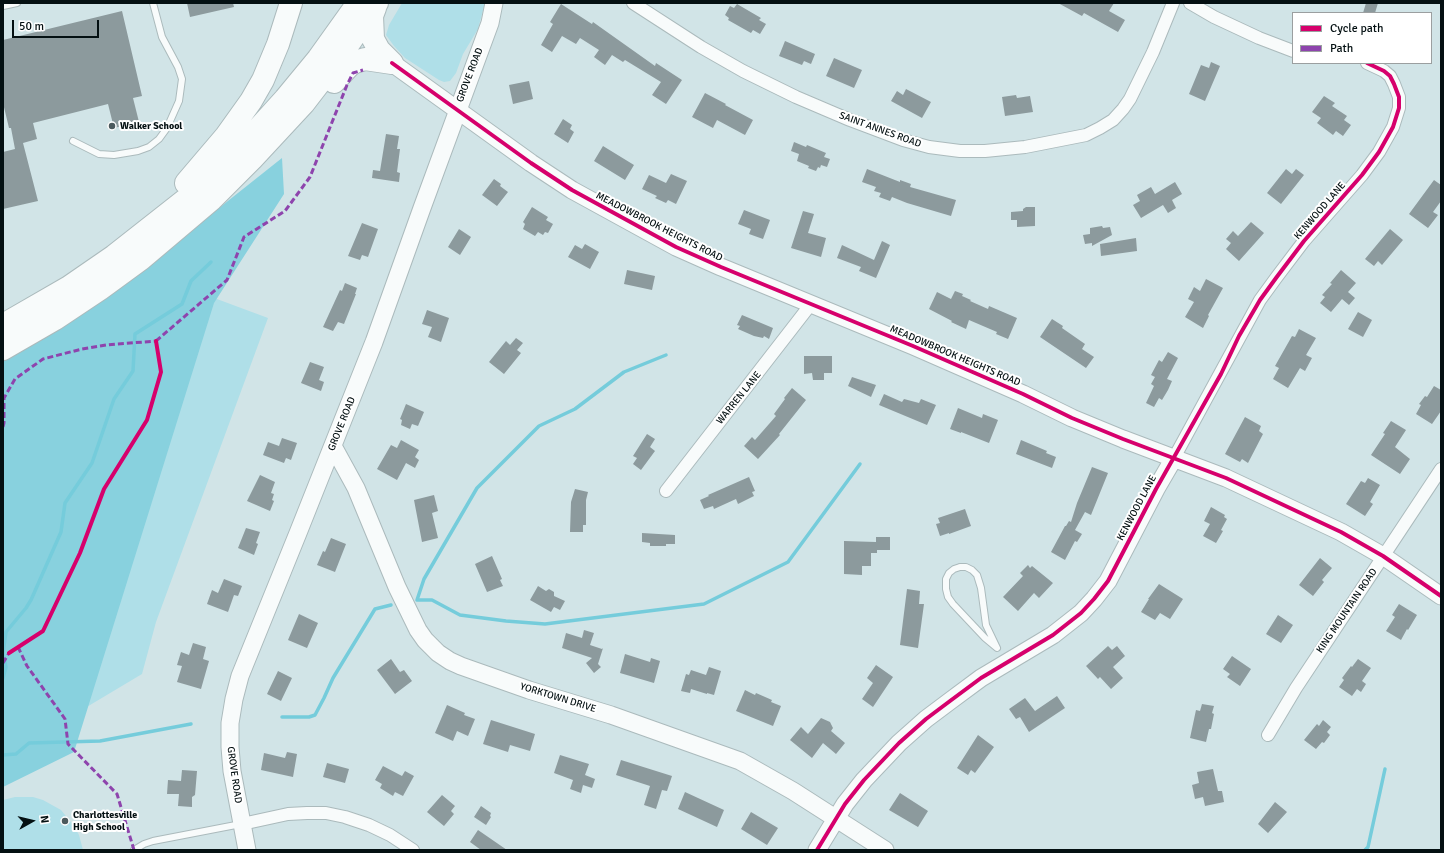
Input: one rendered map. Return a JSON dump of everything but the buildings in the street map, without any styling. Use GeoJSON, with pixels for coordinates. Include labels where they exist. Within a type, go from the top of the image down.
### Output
{"type":"FeatureCollection","features":[{"type":"Feature","properties":{"kind":"highway"},"geometry":{"type":"LineString","coordinates":[[83,277],[184,184],[226,136],[246,109],[263,80],[278,44],[291,3]]}},
{"type":"Feature","properties":{"kind":"highway"},"geometry":{"type":"LineString","coordinates":[[3,325],[62,291],[114,256],[189,197],[247,141],[285,99],[318,59],[370,3]]}},
{"type":"Feature","properties":{"kind":"highway"},"geometry":{"type":"LineString","coordinates":[[370,3],[373,39],[379,50],[392,63]]}},
{"type":"Feature","properties":{"kind":"highway"},"geometry":{"type":"LineString","coordinates":[[3,349],[100,289],[147,254],[212,198],[252,159],[304,103],[341,55],[370,3]]}},
{"type":"Feature","properties":{"kind":"highway"},"geometry":{"type":"LineString","coordinates":[[304,103],[325,92],[350,64],[365,59],[392,63]]}},
{"type":"Feature","properties":{"kind":"street","name":"GROVE ROAD"},"geometry":{"type":"LineString","coordinates":[[247,850],[232,771],[230,747],[230,723],[240,676],[374,342],[490,23],[494,3]]}},
{"type":"Feature","properties":{"kind":"street","name":"SAINT ANNES ROAD"},"geometry":{"type":"LineString","coordinates":[[633,3],[701,47],[743,71],[796,97],[844,118],[903,140],[929,147],[960,151],[1024,147],[1086,134],[1113,120],[1130,99],[1153,52],[1173,3]]}},
{"type":"Feature","properties":{"kind":"street"},"geometry":{"type":"LineString","coordinates":[[1190,3],[1214,17],[1259,38],[1292,51]]}},
{"type":"Feature","properties":{"kind":"street","name":"MEADOWBROOK HEIGHTS ROAD"},"geometry":{"type":"LineString","coordinates":[[392,63],[531,163],[572,190],[676,247],[913,346],[1023,394],[1080,421],[1123,439],[1205,469],[1341,532],[1383,556],[1441,596]]}},
{"type":"Feature","properties":{"kind":"street","name":"KENWOOD LANE"},"geometry":{"type":"LineString","coordinates":[[817,850],[836,818],[864,780],[910,734],[981,678],[1003,655],[1053,635],[1081,613],[1108,581],[1156,489],[1221,374],[1239,336],[1260,300],[1304,241],[1362,175],[1379,152],[1393,127],[1399,108],[1398,97],[1394,84],[1390,76],[1384,71],[1369,64]]}},
{"type":"Feature","properties":{"kind":"street","name":"WARREN LANE"},"geometry":{"type":"LineString","coordinates":[[666,491],[811,304]]}},
{"type":"Feature","properties":{"kind":"street","name":"YORKTOWN DRIVE"},"geometry":{"type":"LineString","coordinates":[[333,446],[356,488],[397,586],[418,630],[425,640],[438,653],[461,666],[529,690],[611,714],[740,761],[793,791],[884,850]]}},
{"type":"Feature","properties":{"kind":"street","name":"KING MOUNTAIN ROAD"},"geometry":{"type":"LineString","coordinates":[[1268,735],[1296,688],[1441,469]]}},
{"type":"Feature","properties":{"kind":"street"},"geometry":{"type":"LineString","coordinates":[[242,824],[288,814],[326,814],[345,817],[369,825],[390,835],[413,850]]}},
{"type":"Feature","properties":{"kind":"lane"},"geometry":{"type":"LineString","coordinates":[[3,6],[18,3]]}},
{"type":"Feature","properties":{"kind":"lane"},"geometry":{"type":"LineString","coordinates":[[73,141],[99,154],[119,154],[138,151],[149,147],[159,139],[167,128],[180,101],[182,79],[162,37],[153,3]]}},
{"type":"Feature","properties":{"kind":"lane"},"geometry":{"type":"LineString","coordinates":[[966,567],[977,575],[981,588],[986,625],[1003,655],[985,638],[948,597],[946,579],[949,573],[954,569],[966,567]]}},
{"type":"Feature","properties":{"kind":"lane"},"geometry":{"type":"LineString","coordinates":[[134,850],[153,841],[242,824]]}},
{"type":"Feature","properties":{"kind":"shaded area"},"geometry":{"type":"Polygon","coordinates":[[[402,3],[485,3],[478,29],[463,54],[456,73],[450,81],[444,82],[439,80],[405,58],[386,35],[389,25],[402,3]]]}},
{"type":"Feature","properties":{"kind":"shaded area"},"geometry":{"type":"Polygon","coordinates":[[[282,158],[284,194],[214,303],[74,752],[3,787],[3,346],[136,274],[282,158]]]}},
{"type":"Feature","properties":{"kind":"shaded area"},"geometry":{"type":"Polygon","coordinates":[[[198,292],[268,318],[156,622],[142,674],[3,757],[198,292]]]}},
{"type":"Feature","properties":{"kind":"shaded area"},"geometry":{"type":"Polygon","coordinates":[[[15,797],[33,797],[43,800],[61,810],[74,826],[79,835],[83,850],[3,850],[3,800],[15,797]]]}},
{"type":"Feature","properties":{"kind":"waterway"},"geometry":{"type":"LineString","coordinates":[[3,678],[6,667],[3,653],[6,632],[31,600],[61,532],[65,503],[92,463],[114,399],[133,371],[135,334],[182,304],[191,281],[211,262]]}},
{"type":"Feature","properties":{"kind":"waterway"},"geometry":{"type":"LineString","coordinates":[[666,355],[624,372],[575,409],[539,426],[477,488],[424,579],[417,600],[432,600],[460,615],[545,624],[704,604],[788,562],[860,464]]}},
{"type":"Feature","properties":{"kind":"waterway"},"geometry":{"type":"LineString","coordinates":[[282,717],[309,717],[315,715],[333,678],[375,609],[391,605]]}},
{"type":"Feature","properties":{"kind":"waterway"},"geometry":{"type":"LineString","coordinates":[[3,755],[16,754],[29,743],[100,741],[191,724]]}},
{"type":"Feature","properties":{"kind":"waterway"},"geometry":{"type":"LineString","coordinates":[[1365,850],[1368,847],[1385,769]]}},
{"type":"Feature","properties":{"kind":"marked path"},"geometry":{"type":"LineString","coordinates":[[156,341],[227,280],[244,237],[285,211],[310,177],[353,73],[363,70]]}},
{"type":"Feature","properties":{"kind":"marked path"},"geometry":{"type":"LineString","coordinates":[[3,427],[4,398],[15,379],[43,359],[82,349],[106,345],[156,341]]}},
{"type":"Feature","properties":{"kind":"marked path"},"geometry":{"type":"LineString","coordinates":[[18,647],[27,666],[65,719],[68,744],[117,794],[134,850]]}},
{"type":"Feature","properties":{"kind":"marked path"},"geometry":{"type":"LineString","coordinates":[[3,663],[11,652]]}},
{"type":"Feature","properties":{"kind":"cycle path"},"geometry":{"type":"LineString","coordinates":[[392,63],[531,163],[572,190],[676,247],[913,346],[1023,394],[1072,418],[1226,478],[1341,532],[1383,556],[1441,596]]}},
{"type":"Feature","properties":{"kind":"cycle path"},"geometry":{"type":"LineString","coordinates":[[817,850],[845,804],[864,780],[899,743],[926,719],[981,678],[1053,635],[1081,613],[1108,581],[1156,489],[1221,374],[1239,336],[1260,300],[1304,241],[1362,175],[1379,152],[1393,127],[1399,108],[1399,97],[1390,76],[1384,71],[1369,64]]}},
{"type":"Feature","properties":{"kind":"cycle path"},"geometry":{"type":"LineString","coordinates":[[9,653],[43,631],[80,553],[104,489],[147,420],[161,372],[156,341]]}},
{"type":"Feature","properties":{"kind":"place","name":"Walker School"},"geometry":{"type":"Point","coordinates":[112,126]}},
{"type":"Feature","properties":{"kind":"place","name":"Charlottesville High School"},"geometry":{"type":"Point","coordinates":[65,821]}}]}
